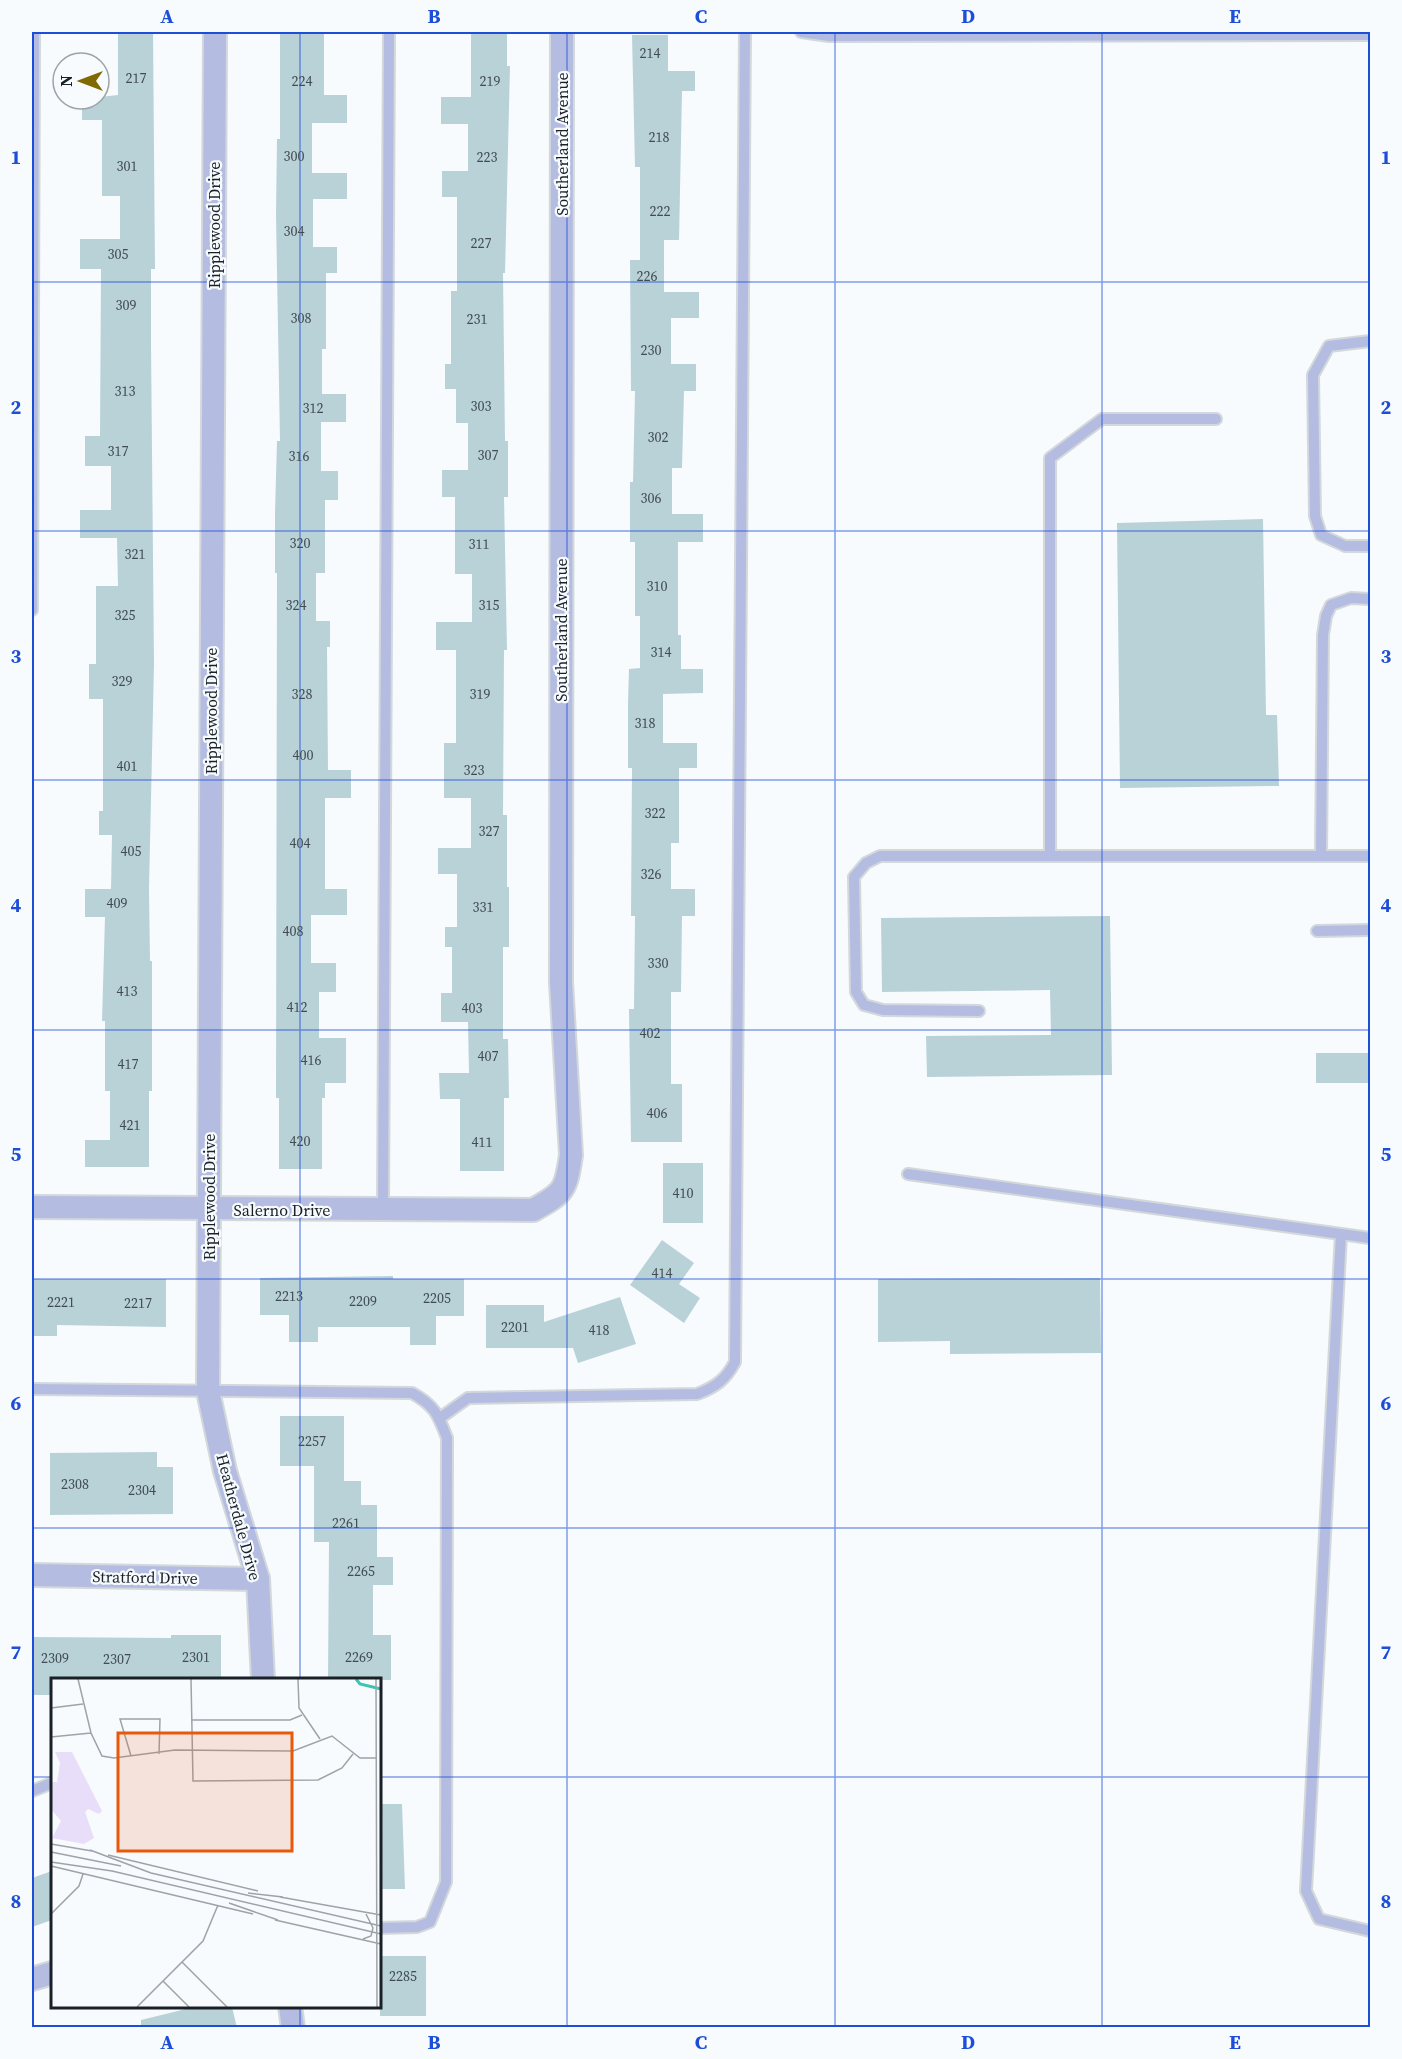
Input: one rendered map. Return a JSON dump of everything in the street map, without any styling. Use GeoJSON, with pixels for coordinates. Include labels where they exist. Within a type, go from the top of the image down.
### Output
{"type":"FeatureCollection","features":[{"type":"Feature","properties":{"kind":"street","name":"Ripplewood Drive"},"geometry":{"type":"LineString","coordinates":[[208,1391],[215,32]]}},
{"type":"Feature","properties":{"kind":"street","name":"Southerland Avenue"},"geometry":{"type":"LineString","coordinates":[[533,1210],[560,1195],[567,1182],[571,1155],[561,982],[562,32]]}},
{"type":"Feature","properties":{"kind":"street","name":"Salerno Drive"},"geometry":{"type":"LineString","coordinates":[[32,1207],[209,1210],[533,1210]]}},
{"type":"Feature","properties":{"kind":"street","name":"Heatherdale Drive"},"geometry":{"type":"LineString","coordinates":[[208,1391],[225,1471],[258,1579],[263,1678]]}},
{"type":"Feature","properties":{"kind":"street","name":"Stratford Drive"},"geometry":{"type":"LineString","coordinates":[[32,1575],[258,1579]]}},
{"type":"Feature","properties":{"kind":"street"},"geometry":{"type":"LineString","coordinates":[[32,1979],[51,1973]]}},
{"type":"Feature","properties":{"kind":"street"},"geometry":{"type":"LineString","coordinates":[[290,2008],[293,2028]]}},
{"type":"Feature","properties":{"kind":"lane"},"geometry":{"type":"LineString","coordinates":[[32,610],[36,50],[34,32]]}},
{"type":"Feature","properties":{"kind":"lane"},"geometry":{"type":"LineString","coordinates":[[382,1210],[389,32]]}},
{"type":"Feature","properties":{"kind":"lane"},"geometry":{"type":"LineString","coordinates":[[440,1418],[468,1398],[698,1394],[711,1389],[727,1377],[735,1362],[745,32]]}},
{"type":"Feature","properties":{"kind":"lane"},"geometry":{"type":"LineString","coordinates":[[801,32],[829,36],[1227,33],[1371,35]]}},
{"type":"Feature","properties":{"kind":"lane"},"geometry":{"type":"LineString","coordinates":[[1371,341],[1329,346],[1313,375],[1313,387],[1315,516],[1321,535],[1345,546],[1371,546]]}},
{"type":"Feature","properties":{"kind":"lane"},"geometry":{"type":"LineString","coordinates":[[1050,856],[1050,458],[1102,419],[1216,419]]}},
{"type":"Feature","properties":{"kind":"lane"},"geometry":{"type":"LineString","coordinates":[[1321,856],[1323,635],[1326,616],[1332,605],[1351,598],[1371,598]]}},
{"type":"Feature","properties":{"kind":"lane"},"geometry":{"type":"LineString","coordinates":[[980,1011],[883,1010],[864,1005],[856,992],[854,877],[866,863],[880,856],[1371,856]]}},
{"type":"Feature","properties":{"kind":"lane"},"geometry":{"type":"LineString","coordinates":[[1317,931],[1371,930]]}},
{"type":"Feature","properties":{"kind":"lane"},"geometry":{"type":"LineString","coordinates":[[908,1174],[1371,1238]]}},
{"type":"Feature","properties":{"kind":"lane"},"geometry":{"type":"LineString","coordinates":[[1341,1234],[1306,1891],[1319,1920],[1371,1932]]}},
{"type":"Feature","properties":{"kind":"lane"},"geometry":{"type":"LineString","coordinates":[[32,1389],[412,1393],[430,1403],[440,1418],[447,1438],[446,1882],[430,1922],[417,1927],[381,1928]]}},
{"type":"Feature","properties":{"kind":"lane"},"geometry":{"type":"LineString","coordinates":[[32,1791],[51,1783]]}},
{"type":"Feature","properties":{"kind":"building"},"geometry":{"type":"Polygon","coordinates":[[[118,32],[153,32],[155,269],[151,269],[151,343],[154,664],[149,889],[150,961],[152,961],[152,1091],[149,1091],[149,1167],[85,1167],[85,1140],[110,1140],[110,1091],[105,1091],[105,1021],[102,1021],[105,917],[85,917],[85,889],[111,889],[112,835],[99,835],[99,811],[103,811],[103,699],[89,699],[89,664],[96,664],[96,586],[118,586],[117,538],[80,538],[80,510],[111,510],[111,466],[85,466],[85,436],[100,436],[101,269],[80,269],[80,239],[120,239],[120,196],[102,196],[102,120],[82,120],[82,111],[111,111],[111,96],[118,95],[118,32]]]}},
{"type":"Feature","properties":{"kind":"building"},"geometry":{"type":"Polygon","coordinates":[[[280,32],[324,32],[324,95],[347,95],[347,123],[312,123],[312,173],[347,173],[347,199],[313,199],[313,247],[337,247],[337,273],[326,273],[326,349],[322,349],[322,394],[346,394],[346,422],[321,422],[321,471],[338,471],[338,500],[325,500],[325,573],[316,573],[316,621],[330,621],[330,647],[327,647],[328,770],[351,770],[351,798],[325,798],[325,889],[347,889],[347,915],[311,915],[311,963],[336,963],[336,992],[319,992],[319,1038],[346,1038],[346,1083],[325,1083],[325,1098],[322,1098],[322,1169],[279,1169],[279,1098],[276,1098],[277,573],[275,573],[275,513],[277,441],[280,441],[276,215],[277,139],[280,139],[280,32]]]}},
{"type":"Feature","properties":{"kind":"building"},"geometry":{"type":"Polygon","coordinates":[[[471,32],[507,32],[507,66],[510,66],[505,273],[503,273],[508,497],[504,497],[507,650],[504,650],[503,815],[507,815],[507,887],[509,887],[509,947],[503,947],[503,1039],[508,1039],[509,1098],[504,1098],[504,1171],[460,1171],[460,1099],[440,1099],[439,1073],[469,1073],[468,1022],[441,1022],[441,993],[452,993],[452,947],[445,947],[445,927],[457,927],[457,874],[438,874],[438,848],[471,848],[471,798],[444,798],[444,743],[456,743],[456,650],[436,650],[436,622],[472,622],[472,574],[455,574],[455,497],[442,497],[442,470],[468,470],[468,423],[456,423],[456,389],[445,389],[445,364],[451,364],[451,291],[457,291],[457,197],[442,197],[442,171],[468,171],[468,124],[441,124],[441,97],[471,97],[471,32]]]}},
{"type":"Feature","properties":{"kind":"building"},"geometry":{"type":"Polygon","coordinates":[[[632,35],[668,35],[668,71],[695,71],[695,91],[682,91],[679,240],[664,240],[664,292],[699,292],[699,318],[671,318],[671,364],[696,364],[696,391],[684,391],[682,468],[672,468],[672,514],[703,514],[703,542],[678,542],[678,635],[681,635],[681,669],[703,669],[703,693],[663,694],[663,743],[697,743],[697,768],[679,768],[679,843],[671,843],[671,889],[695,889],[695,916],[682,916],[681,992],[671,992],[671,1084],[682,1084],[682,1142],[631,1142],[629,1009],[634,1009],[635,916],[631,916],[632,768],[628,768],[628,703],[629,669],[640,668],[640,616],[635,616],[635,542],[630,542],[630,482],[633,482],[635,391],[631,391],[630,260],[640,260],[640,167],[635,167],[632,35]]]}},
{"type":"Feature","properties":{"kind":"building"},"geometry":{"type":"Polygon","coordinates":[[[1263,519],[1266,715],[1277,715],[1279,786],[1120,788],[1117,523],[1263,519]]]}},
{"type":"Feature","properties":{"kind":"building"},"geometry":{"type":"Polygon","coordinates":[[[1110,916],[1112,1075],[927,1077],[926,1036],[1051,1035],[1050,990],[882,992],[881,918],[1110,916]]]}},
{"type":"Feature","properties":{"kind":"building"},"geometry":{"type":"Polygon","coordinates":[[[1316,1053],[1371,1053],[1371,1083],[1316,1083],[1316,1053]]]}},
{"type":"Feature","properties":{"kind":"building"},"geometry":{"type":"Polygon","coordinates":[[[663,1163],[703,1163],[703,1223],[663,1223],[663,1163]]]}},
{"type":"Feature","properties":{"kind":"building"},"geometry":{"type":"Polygon","coordinates":[[[662,1240],[694,1263],[679,1284],[700,1298],[684,1323],[630,1285],[662,1240]]]}},
{"type":"Feature","properties":{"kind":"building"},"geometry":{"type":"Polygon","coordinates":[[[393,1276],[393,1279],[464,1279],[464,1316],[436,1316],[436,1345],[410,1345],[410,1327],[318,1327],[318,1342],[289,1342],[289,1315],[260,1315],[260,1278],[393,1276]]]}},
{"type":"Feature","properties":{"kind":"building"},"geometry":{"type":"Polygon","coordinates":[[[1100,1278],[1101,1353],[950,1354],[950,1341],[878,1342],[878,1279],[1100,1278]]]}},
{"type":"Feature","properties":{"kind":"building"},"geometry":{"type":"Polygon","coordinates":[[[32,1279],[166,1279],[166,1327],[57,1325],[57,1336],[32,1336],[32,1279]]]}},
{"type":"Feature","properties":{"kind":"building"},"geometry":{"type":"Polygon","coordinates":[[[620,1297],[636,1344],[578,1363],[573,1348],[486,1348],[486,1305],[544,1305],[544,1322],[620,1297]]]}},
{"type":"Feature","properties":{"kind":"building"},"geometry":{"type":"Polygon","coordinates":[[[280,1416],[344,1416],[344,1481],[361,1481],[361,1505],[377,1505],[377,1557],[393,1557],[393,1585],[373,1585],[373,1635],[391,1635],[391,1680],[328,1678],[329,1542],[314,1542],[314,1466],[280,1466],[280,1416]]]}},
{"type":"Feature","properties":{"kind":"building"},"geometry":{"type":"Polygon","coordinates":[[[157,1452],[157,1467],[173,1467],[173,1514],[50,1515],[50,1453],[157,1452]]]}},
{"type":"Feature","properties":{"kind":"building"},"geometry":{"type":"Polygon","coordinates":[[[171,1635],[221,1635],[221,1678],[51,1678],[51,1695],[32,1695],[32,1637],[171,1638],[171,1635]]]}},
{"type":"Feature","properties":{"kind":"building"},"geometry":{"type":"Polygon","coordinates":[[[381,1804],[402,1804],[405,1889],[381,1889],[381,1804]]]}},
{"type":"Feature","properties":{"kind":"building"},"geometry":{"type":"Polygon","coordinates":[[[51,1871],[51,1920],[32,1927],[32,1878],[51,1871]]]}},
{"type":"Feature","properties":{"kind":"building"},"geometry":{"type":"Polygon","coordinates":[[[381,1956],[426,1956],[426,2016],[380,2016],[381,1956]]]}},
{"type":"Feature","properties":{"kind":"building"},"geometry":{"type":"Polygon","coordinates":[[[190,2008],[232,2008],[237,2028],[141,2028],[141,2020],[190,2008]]]}}]}
